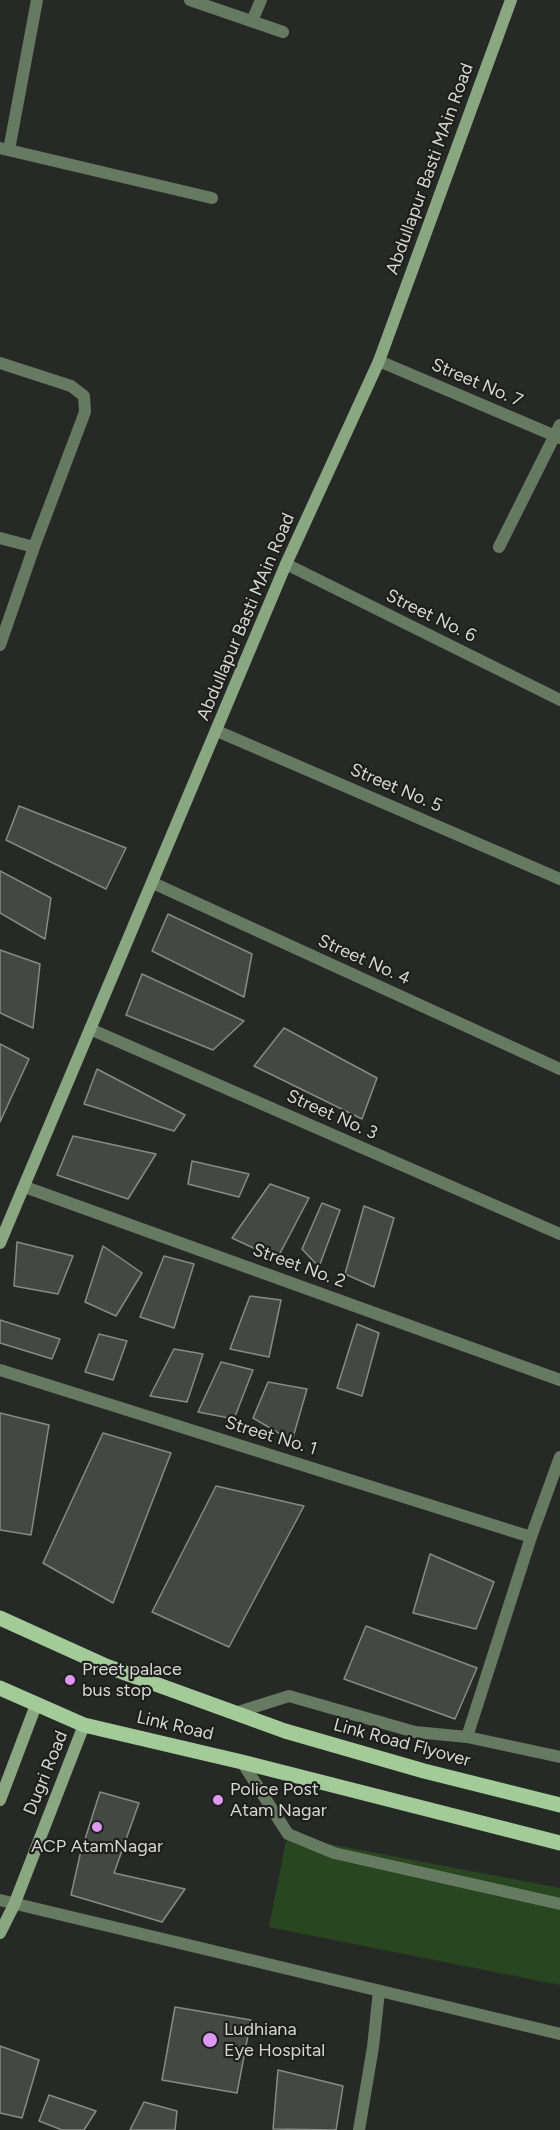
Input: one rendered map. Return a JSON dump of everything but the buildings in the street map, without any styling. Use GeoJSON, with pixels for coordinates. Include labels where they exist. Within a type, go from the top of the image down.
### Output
{"type":"FeatureCollection","features":[{"type":"Feature","properties":{"kind":"main road","name":"Link Road"},"geometry":{"type":"LineString","coordinates":[[0,1618],[106,1666],[235,1713]]}},
{"type":"Feature","properties":{"kind":"main road","name":"Link Road"},"geometry":{"type":"LineString","coordinates":[[0,1688],[84,1725],[242,1762]]}},
{"type":"Feature","properties":{"kind":"main road","name":"Link Road Flyover"},"geometry":{"type":"LineString","coordinates":[[235,1713],[285,1731],[424,1771],[560,1805]]}},
{"type":"Feature","properties":{"kind":"main road"},"geometry":{"type":"LineString","coordinates":[[242,1762],[560,1843]]}},
{"type":"Feature","properties":{"kind":"street"},"geometry":{"type":"LineString","coordinates":[[38,0],[4,149],[212,198]]}},
{"type":"Feature","properties":{"kind":"street"},"geometry":{"type":"LineString","coordinates":[[189,0],[283,32]]}},
{"type":"Feature","properties":{"kind":"street"},"geometry":{"type":"LineString","coordinates":[[252,21],[261,0]]}},
{"type":"Feature","properties":{"kind":"street","name":"Abdullapur Basti MAin Road"},"geometry":{"type":"LineString","coordinates":[[0,1243],[286,564],[379,361],[511,0]]}},
{"type":"Feature","properties":{"kind":"street","name":"Street No. 7"},"geometry":{"type":"LineString","coordinates":[[379,361],[558,433]]}},
{"type":"Feature","properties":{"kind":"street"},"geometry":{"type":"LineString","coordinates":[[0,363],[71,386],[84,396],[85,412],[0,645]]}},
{"type":"Feature","properties":{"kind":"street"},"geometry":{"type":"LineString","coordinates":[[499,547],[558,433]]}},
{"type":"Feature","properties":{"kind":"street"},"geometry":{"type":"LineString","coordinates":[[0,538],[34,547]]}},
{"type":"Feature","properties":{"kind":"street","name":"Street No. 6"},"geometry":{"type":"LineString","coordinates":[[286,564],[560,700]]}},
{"type":"Feature","properties":{"kind":"street","name":"Street No. 5"},"geometry":{"type":"LineString","coordinates":[[217,731],[560,879]]}},
{"type":"Feature","properties":{"kind":"street","name":"Street No. 4"},"geometry":{"type":"LineString","coordinates":[[153,883],[560,1069]]}},
{"type":"Feature","properties":{"kind":"street","name":"Street No. 3"},"geometry":{"type":"LineString","coordinates":[[90,1029],[560,1234]]}},
{"type":"Feature","properties":{"kind":"street","name":"Street No. 2"},"geometry":{"type":"LineString","coordinates":[[25,1187],[560,1380]]}},
{"type":"Feature","properties":{"kind":"street","name":"Street No. 1"},"geometry":{"type":"LineString","coordinates":[[0,1370],[531,1537]]}},
{"type":"Feature","properties":{"kind":"street"},"geometry":{"type":"LineString","coordinates":[[467,1737],[531,1537],[560,1457]]}},
{"type":"Feature","properties":{"kind":"street"},"geometry":{"type":"LineString","coordinates":[[235,1713],[289,1696],[415,1732],[467,1737],[560,1757]]}},
{"type":"Feature","properties":{"kind":"street","name":"Dugri Road"},"geometry":{"type":"LineString","coordinates":[[0,1800],[36,1705]]}},
{"type":"Feature","properties":{"kind":"street","name":"Dugri Road"},"geometry":{"type":"LineString","coordinates":[[0,1933],[14,1905],[84,1725]]}},
{"type":"Feature","properties":{"kind":"street"},"geometry":{"type":"LineString","coordinates":[[242,1762],[288,1834],[334,1853],[560,1904]]}},
{"type":"Feature","properties":{"kind":"street"},"geometry":{"type":"LineString","coordinates":[[0,1900],[560,2034]]}},
{"type":"Feature","properties":{"kind":"street"},"geometry":{"type":"LineString","coordinates":[[359,2130],[380,1991]]}},
{"type":"Feature","properties":{"kind":"green space"},"geometry":{"type":"Polygon","coordinates":[[[287,1836],[560,1888],[560,1985],[269,1927],[287,1836]]]}},
{"type":"Feature","properties":{"kind":"place","name":"Preet palace bus stop"},"geometry":{"type":"Point","coordinates":[70,1680]}},
{"type":"Feature","properties":{"kind":"place","name":"Police Post Atam Nagar"},"geometry":{"type":"Point","coordinates":[218,1800]}},
{"type":"Feature","properties":{"kind":"place","name":"ACP AtamNagar"},"geometry":{"type":"Point","coordinates":[97,1827]}},
{"type":"Feature","properties":{"kind":"place","name":"Ludhiana Eye Hospital"},"geometry":{"type":"Point","coordinates":[210,2040]}}]}
